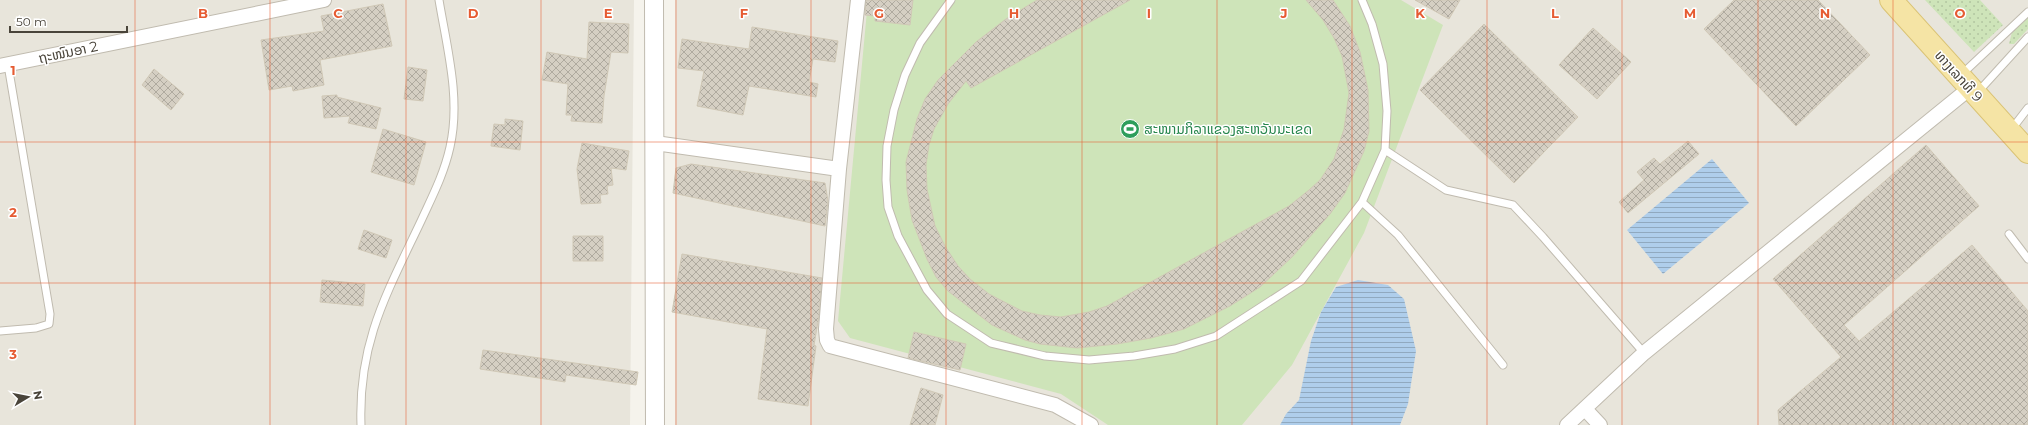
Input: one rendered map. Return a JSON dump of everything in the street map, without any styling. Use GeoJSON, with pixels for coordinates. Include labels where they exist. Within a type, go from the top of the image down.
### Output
{"type":"FeatureCollection","features":[{"type":"Feature","properties":{"kind":"main road","name":"ທາງເລກທີ 9"},"geometry":{"type":"LineString","coordinates":[[1891,0],[2028,152]]}},
{"type":"Feature","properties":{"kind":"street","name":"ຖະໜົນອາ 2"},"geometry":{"type":"LineString","coordinates":[[4,65],[324,0]]}},
{"type":"Feature","properties":{"kind":"street"},"geometry":{"type":"LineString","coordinates":[[654,0],[655,425]]}},
{"type":"Feature","properties":{"kind":"street"},"geometry":{"type":"LineString","coordinates":[[858,0],[840,169],[826,329],[827,340],[830,346],[1056,405],[1090,425]]}},
{"type":"Feature","properties":{"kind":"street"},"geometry":{"type":"LineString","coordinates":[[1567,425],[1644,353],[1968,86]]}},
{"type":"Feature","properties":{"kind":"street"},"geometry":{"type":"LineString","coordinates":[[655,143],[840,169]]}},
{"type":"Feature","properties":{"kind":"street"},"geometry":{"type":"LineString","coordinates":[[1585,408],[1600,425]]}},
{"type":"Feature","properties":{"kind":"lane"},"geometry":{"type":"LineString","coordinates":[[361,425],[360,397],[364,362],[371,333],[388,289],[443,174],[450,146],[454,111],[453,83],[439,0]]}},
{"type":"Feature","properties":{"kind":"lane"},"geometry":{"type":"LineString","coordinates":[[951,0],[920,43],[905,75],[896,103],[887,146],[886,180],[888,207],[898,236],[927,290],[947,314],[991,343],[1045,356],[1089,360],[1134,356],[1175,349],[1216,336],[1301,281],[1362,202],[1385,150],[1387,111],[1383,64],[1372,24],[1362,0]]}},
{"type":"Feature","properties":{"kind":"lane"},"geometry":{"type":"LineString","coordinates":[[1968,86],[2028,12]]}},
{"type":"Feature","properties":{"kind":"lane"},"geometry":{"type":"LineString","coordinates":[[1968,86],[2028,37]]}},
{"type":"Feature","properties":{"kind":"lane"},"geometry":{"type":"LineString","coordinates":[[0,331],[36,328],[49,324],[50,314],[4,65]]}},
{"type":"Feature","properties":{"kind":"lane"},"geometry":{"type":"LineString","coordinates":[[2009,132],[2028,108]]}},
{"type":"Feature","properties":{"kind":"lane"},"geometry":{"type":"LineString","coordinates":[[1385,150],[1446,190],[1513,205],[1543,237],[1644,353]]}},
{"type":"Feature","properties":{"kind":"lane"},"geometry":{"type":"LineString","coordinates":[[1362,202],[1398,235],[1503,365]]}},
{"type":"Feature","properties":{"kind":"lane"},"geometry":{"type":"LineString","coordinates":[[2009,234],[2028,259]]}},
{"type":"Feature","properties":{"kind":"shaded area"},"geometry":{"type":"Polygon","coordinates":[[[0,0],[634,0],[630,425],[0,425],[0,0]]]}},
{"type":"Feature","properties":{"kind":"shaded area"},"geometry":{"type":"Polygon","coordinates":[[[675,0],[2028,0],[2028,425],[675,425],[675,0]]]}},
{"type":"Feature","properties":{"kind":"green space","name":"ສະໜາມກິລາແຂວງສະຫວັນນະເຂດ"},"geometry":{"type":"Polygon","coordinates":[[[868,0],[1401,0],[1443,25],[1364,233],[1292,365],[1242,425],[1108,425],[1061,394],[850,338],[838,321],[868,0]]]}},
{"type":"Feature","properties":{"kind":"green space"},"geometry":{"type":"Polygon","coordinates":[[[1925,0],[1980,0],[2003,25],[1974,52],[1925,0]]]}},
{"type":"Feature","properties":{"kind":"green space"},"geometry":{"type":"Polygon","coordinates":[[[2028,17],[2028,29],[2014,44],[2009,44],[2012,32],[2028,17]]]}},
{"type":"Feature","properties":{"kind":"water"},"geometry":{"type":"Polygon","coordinates":[[[1712,159],[1749,203],[1663,274],[1627,230],[1712,159]]]}},
{"type":"Feature","properties":{"kind":"water"},"geometry":{"type":"Polygon","coordinates":[[[1358,280],[1388,285],[1404,299],[1416,351],[1408,404],[1400,425],[1280,425],[1286,414],[1299,400],[1311,341],[1321,312],[1336,287],[1358,280]]]}},
{"type":"Feature","properties":{"kind":"building"},"geometry":{"type":"Polygon","coordinates":[[[866,0],[913,0],[910,25],[875,21],[875,16],[865,15],[866,0]]]}},
{"type":"Feature","properties":{"kind":"building"},"geometry":{"type":"Polygon","coordinates":[[[1037,0],[1130,0],[971,88],[966,81],[948,104],[934,129],[929,145],[926,165],[927,189],[935,226],[945,246],[958,266],[970,279],[989,294],[1022,311],[1040,315],[1061,317],[1089,312],[1107,306],[1289,206],[1320,180],[1334,159],[1344,129],[1349,93],[1342,56],[1334,38],[1323,20],[1306,0],[1333,0],[1350,26],[1360,52],[1368,90],[1369,131],[1364,151],[1345,193],[1330,214],[1292,257],[1260,287],[1230,306],[1184,329],[1151,338],[1117,344],[1077,348],[1040,344],[1025,340],[992,325],[948,291],[936,277],[927,259],[912,220],[907,190],[906,162],[917,119],[925,99],[938,80],[976,42],[1006,19],[1037,0]]]}},
{"type":"Feature","properties":{"kind":"building"},"geometry":{"type":"Polygon","coordinates":[[[1415,0],[1460,0],[1449,19],[1415,0]]]}},
{"type":"Feature","properties":{"kind":"building"},"geometry":{"type":"Polygon","coordinates":[[[1734,0],[1818,0],[1870,55],[1796,126],[1704,29],[1734,0]]]}},
{"type":"Feature","properties":{"kind":"building"},"geometry":{"type":"Polygon","coordinates":[[[383,4],[392,46],[320,60],[324,85],[293,91],[292,86],[269,90],[261,40],[324,31],[321,16],[383,4]]]}},
{"type":"Feature","properties":{"kind":"building"},"geometry":{"type":"Polygon","coordinates":[[[589,22],[629,24],[628,53],[611,52],[604,96],[602,123],[571,121],[572,115],[566,115],[568,84],[542,80],[547,52],[587,59],[589,22]]]}},
{"type":"Feature","properties":{"kind":"building"},"geometry":{"type":"Polygon","coordinates":[[[1484,24],[1578,117],[1514,183],[1420,90],[1484,24]]]}},
{"type":"Feature","properties":{"kind":"building"},"geometry":{"type":"Polygon","coordinates":[[[752,27],[838,41],[835,62],[813,59],[809,82],[818,84],[816,97],[749,86],[743,115],[697,106],[704,71],[678,68],[682,39],[749,49],[752,27]]]}},
{"type":"Feature","properties":{"kind":"building"},"geometry":{"type":"Polygon","coordinates":[[[1593,28],[1631,62],[1597,99],[1559,65],[1593,28]]]}},
{"type":"Feature","properties":{"kind":"building"},"geometry":{"type":"Polygon","coordinates":[[[408,67],[427,70],[423,101],[404,99],[408,67]]]}},
{"type":"Feature","properties":{"kind":"building"},"geometry":{"type":"Polygon","coordinates":[[[154,69],[184,94],[171,110],[142,85],[154,69]]]}},
{"type":"Feature","properties":{"kind":"building"},"geometry":{"type":"Polygon","coordinates":[[[337,95],[337,97],[381,108],[376,129],[348,123],[350,116],[324,118],[322,96],[337,95]]]}},
{"type":"Feature","properties":{"kind":"building"},"geometry":{"type":"Polygon","coordinates":[[[505,119],[523,121],[520,150],[491,146],[494,124],[505,125],[505,119]]]}},
{"type":"Feature","properties":{"kind":"building"},"geometry":{"type":"Polygon","coordinates":[[[383,129],[426,142],[414,185],[371,172],[383,129]]]}},
{"type":"Feature","properties":{"kind":"building"},"geometry":{"type":"Polygon","coordinates":[[[1688,141],[1699,154],[1628,213],[1619,202],[1644,180],[1637,172],[1654,158],[1660,164],[1688,141]]]}},
{"type":"Feature","properties":{"kind":"building"},"geometry":{"type":"Polygon","coordinates":[[[582,143],[629,151],[626,170],[611,168],[613,185],[607,186],[608,194],[600,195],[601,203],[581,204],[577,169],[582,143]]]}},
{"type":"Feature","properties":{"kind":"building"},"geometry":{"type":"Polygon","coordinates":[[[1926,145],[1979,206],[1844,325],[1859,341],[1972,245],[2028,311],[2028,425],[1779,425],[1778,410],[1841,357],[1773,279],[1926,145]]]}},
{"type":"Feature","properties":{"kind":"building"},"geometry":{"type":"Polygon","coordinates":[[[691,164],[825,183],[828,201],[825,226],[673,193],[676,168],[691,164]]]}},
{"type":"Feature","properties":{"kind":"building"},"geometry":{"type":"Polygon","coordinates":[[[364,230],[392,240],[386,258],[358,249],[364,230]]]}},
{"type":"Feature","properties":{"kind":"building"},"geometry":{"type":"Polygon","coordinates":[[[573,236],[603,236],[603,261],[573,261],[573,236]]]}},
{"type":"Feature","properties":{"kind":"building"},"geometry":{"type":"Polygon","coordinates":[[[682,254],[822,278],[819,316],[814,345],[816,346],[808,406],[758,399],[767,329],[672,312],[682,254]]]}},
{"type":"Feature","properties":{"kind":"building"},"geometry":{"type":"Polygon","coordinates":[[[322,280],[365,284],[363,306],[320,302],[322,280]]]}},
{"type":"Feature","properties":{"kind":"building"},"geometry":{"type":"Polygon","coordinates":[[[914,332],[966,344],[960,370],[908,358],[914,332]]]}},
{"type":"Feature","properties":{"kind":"building"},"geometry":{"type":"Polygon","coordinates":[[[483,350],[638,372],[636,385],[566,375],[565,382],[480,369],[483,350]]]}},
{"type":"Feature","properties":{"kind":"building"},"geometry":{"type":"Polygon","coordinates":[[[921,388],[943,395],[935,425],[910,425],[921,388]]]}},
{"type":"Feature","properties":{"kind":"place","name":"ສະໜາມກິລາແຂວງສະຫວັນນະເຂດ"},"geometry":{"type":"Point","coordinates":[1130,129]}}]}
